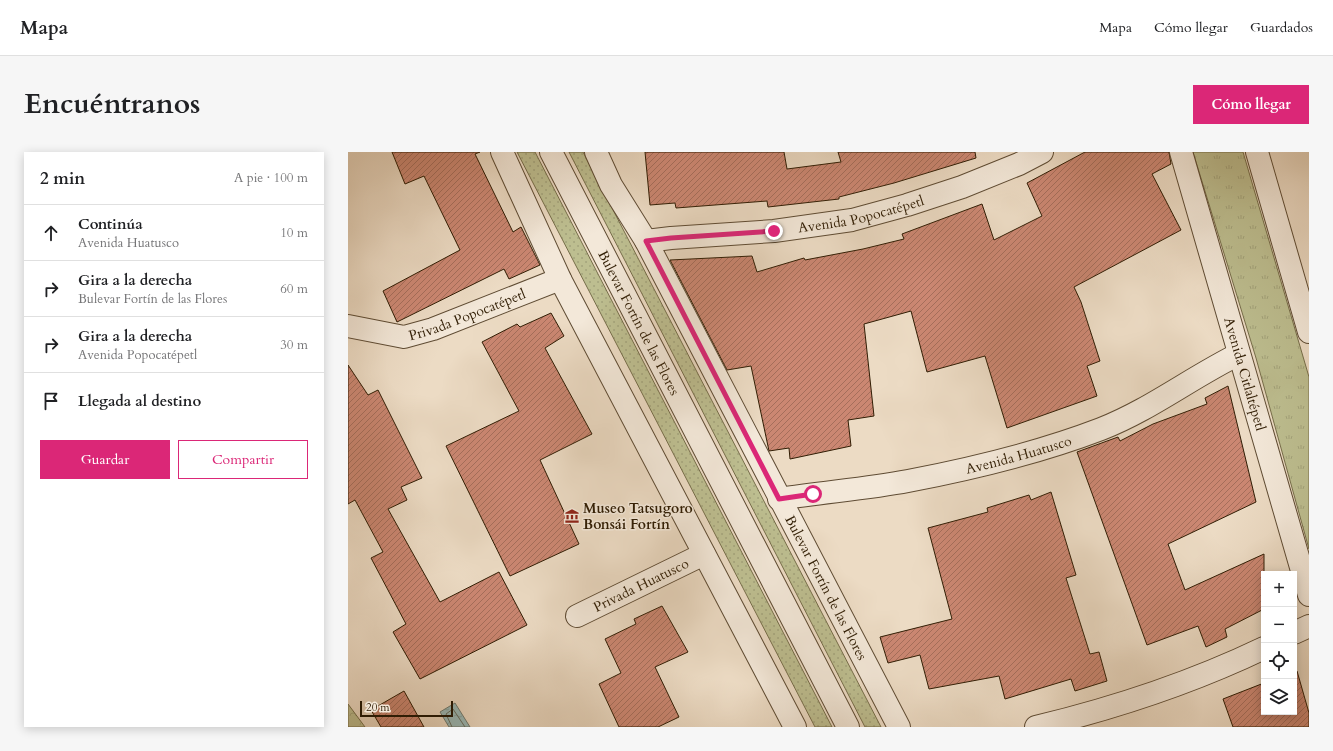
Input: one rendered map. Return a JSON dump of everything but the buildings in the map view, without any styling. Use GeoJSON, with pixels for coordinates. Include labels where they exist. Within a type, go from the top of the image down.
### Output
{"type":"FeatureCollection","features":[{"type":"Feature","properties":{"kind":"street"},"geometry":{"type":"LineString","coordinates":[[502,152],[560,279],[795,727]]}},
{"type":"Feature","properties":{"kind":"street","name":"Bulevar Fortín de las Flores"},"geometry":{"type":"LineString","coordinates":[[551,152],[848,727]]}},
{"type":"Feature","properties":{"kind":"street","name":"Bulevar Fortín de las Flores"},"geometry":{"type":"LineString","coordinates":[[596,152],[611,185],[646,241],[899,727]]}},
{"type":"Feature","properties":{"kind":"street","name":"Avenida Popocatépetl"},"geometry":{"type":"LineString","coordinates":[[646,241],[774,231],[852,220],[907,205],[962,186],[1018,164],[1042,152]]}},
{"type":"Feature","properties":{"kind":"street","name":"Avenida Citlaltépetl"},"geometry":{"type":"LineString","coordinates":[[1181,152],[1309,595]]}},
{"type":"Feature","properties":{"kind":"street"},"geometry":{"type":"LineString","coordinates":[[1257,152],[1305,303],[1309,332]]}},
{"type":"Feature","properties":{"kind":"street","name":"Privada Popocatépetl"},"geometry":{"type":"LineString","coordinates":[[348,326],[404,337],[433,329],[560,279]]}},
{"type":"Feature","properties":{"kind":"street","name":"Avenida Huatusco"},"geometry":{"type":"LineString","coordinates":[[779,499],[908,481],[1042,449],[1102,429],[1161,399],[1214,366],[1239,354]]}},
{"type":"Feature","properties":{"kind":"street","name":"Privada Huatusco"},"geometry":{"type":"LineString","coordinates":[[577,616],[704,554]]}},
{"type":"Feature","properties":{"kind":"street"},"geometry":{"type":"LineString","coordinates":[[1297,632],[1309,626]]}},
{"type":"Feature","properties":{"kind":"street"},"geometry":{"type":"LineString","coordinates":[[1036,727],[1086,715],[1153,693],[1222,668],[1261,649]]}},
{"type":"Feature","properties":{"kind":"green space"},"geometry":{"type":"Polygon","coordinates":[[[517,152],[535,152],[832,727],[815,727],[517,152]]]}},
{"type":"Feature","properties":{"kind":"green space"},"geometry":{"type":"Polygon","coordinates":[[[569,152],[583,152],[881,727],[865,727],[569,152]]]}},
{"type":"Feature","properties":{"kind":"green space"},"geometry":{"type":"Polygon","coordinates":[[[1193,152],[1243,152],[1309,377],[1309,549],[1256,358],[1193,152]]]}},
{"type":"Feature","properties":{"kind":"green space"},"geometry":{"type":"Polygon","coordinates":[[[348,704],[365,727],[348,727],[348,704]]]}},
{"type":"Feature","properties":{"kind":"water"},"geometry":{"type":"Polygon","coordinates":[[[455,703],[470,727],[449,727],[440,712],[455,703]]]}},
{"type":"Feature","properties":{"kind":"place","name":"Museo Tatsugoro Bonsái Fortín"},"geometry":{"type":"Point","coordinates":[572,516]}},
{"type":"Feature","properties":{"kind":"route"},"geometry":{"type":"LineString","coordinates":[[774,231],[646,241],[779,499],[813,494]]}}]}
